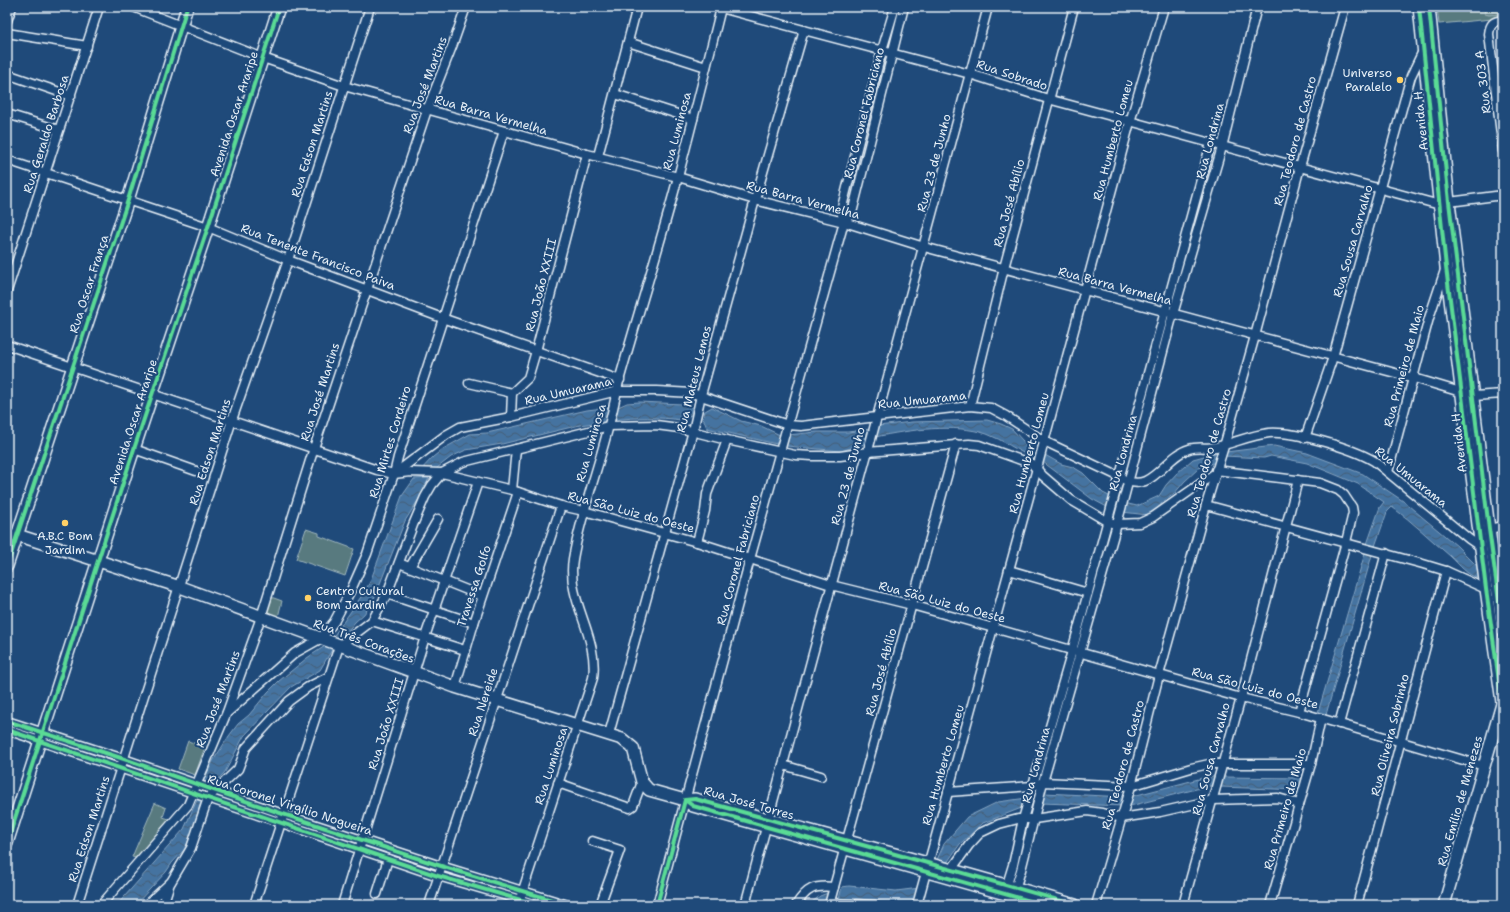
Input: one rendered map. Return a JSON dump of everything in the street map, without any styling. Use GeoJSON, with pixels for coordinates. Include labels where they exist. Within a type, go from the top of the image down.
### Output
{"type":"FeatureCollection","features":[{"type":"Feature","properties":{"kind":"street"},"geometry":{"type":"LineString","coordinates":[[7,21],[12,7]]}},
{"type":"Feature","properties":{"kind":"street","name":"Rua Geraldo Barbosa"},"geometry":{"type":"LineString","coordinates":[[7,291],[88,46],[99,7]]}},
{"type":"Feature","properties":{"kind":"street","name":"Rua Barra Vermelha"},"geometry":{"type":"LineString","coordinates":[[133,7],[263,58],[344,86],[587,154],[678,177],[755,200],[844,222],[924,247],[1084,291],[1414,378],[1468,395]]}},
{"type":"Feature","properties":{"kind":"street","name":"Rua Oscar França"},"geometry":{"type":"LineString","coordinates":[[7,566],[12,534],[73,367],[128,200],[187,7]]}},
{"type":"Feature","properties":{"kind":"street","name":"Avenida Oscar Araripe"},"geometry":{"type":"LineString","coordinates":[[7,843],[279,7]]}},
{"type":"Feature","properties":{"kind":"street","name":"Rua Edson Martins"},"geometry":{"type":"LineString","coordinates":[[77,905],[180,587],[232,420],[288,260],[370,7]]}},
{"type":"Feature","properties":{"kind":"street","name":"Rua José Martins"},"geometry":{"type":"LineString","coordinates":[[101,905],[175,822],[188,805],[227,712],[261,617],[314,448],[427,110],[454,44],[466,7]]}},
{"type":"Feature","properties":{"kind":"street"},"geometry":{"type":"LineString","coordinates":[[598,156],[637,7]]}},
{"type":"Feature","properties":{"kind":"street","name":"Rua Coronel Fabriciano"},"geometry":{"type":"LineString","coordinates":[[844,222],[841,211],[882,50],[895,7]]}},
{"type":"Feature","properties":{"kind":"street","name":"Rua Coronel Fabriciano"},"geometry":{"type":"LineString","coordinates":[[656,905],[844,222],[852,213],[891,53],[904,7]]}},
{"type":"Feature","properties":{"kind":"street","name":"Rua 23 de Junho"},"geometry":{"type":"LineString","coordinates":[[745,905],[988,7]]}},
{"type":"Feature","properties":{"kind":"street","name":"Rua José Abílio"},"geometry":{"type":"LineString","coordinates":[[970,406],[1048,99],[1074,7]]}},
{"type":"Feature","properties":{"kind":"street","name":"Rua Humberto Lomeu"},"geometry":{"type":"LineString","coordinates":[[917,905],[926,867],[1010,570],[1130,122],[1164,7]]}},
{"type":"Feature","properties":{"kind":"street","name":"Rua Londrina"},"geometry":{"type":"LineString","coordinates":[[1168,313],[1222,147],[1257,7]]}},
{"type":"Feature","properties":{"kind":"street","name":"Rua Teodoro de Castro"},"geometry":{"type":"LineString","coordinates":[[1096,905],[1131,786],[1159,675],[1215,472],[1225,443],[1255,336],[1345,7]]}},
{"type":"Feature","properties":{"kind":"street","name":"Avenida H"},"geometry":{"type":"LineString","coordinates":[[1419,7],[1427,37],[1444,203],[1446,267],[1454,288]]}},
{"type":"Feature","properties":{"kind":"street","name":"Avenida H"},"geometry":{"type":"LineString","coordinates":[[1429,7],[1427,37],[1424,51],[1487,550],[1503,630]]}},
{"type":"Feature","properties":{"kind":"street","name":"Rua Sobrado"},"geometry":{"type":"LineString","coordinates":[[719,8],[970,74],[1048,99],[1222,147],[1444,203]]}},
{"type":"Feature","properties":{"kind":"street","name":"Rua Luminosa"},"geometry":{"type":"LineString","coordinates":[[519,902],[592,678],[594,667],[593,649],[575,593],[572,579],[573,560],[584,511],[678,177],[706,67],[719,8]]}},
{"type":"Feature","properties":{"kind":"street","name":"Rua 303 A"},"geometry":{"type":"LineString","coordinates":[[1503,20],[1491,24],[1489,34],[1503,151]]}},
{"type":"Feature","properties":{"kind":"street","name":"Rua Mateus Lemos"},"geometry":{"type":"LineString","coordinates":[[609,734],[755,200],[804,30]]}},
{"type":"Feature","properties":{"kind":"street"},"geometry":{"type":"LineString","coordinates":[[7,33],[88,46]]}},
{"type":"Feature","properties":{"kind":"street"},"geometry":{"type":"LineString","coordinates":[[628,42],[706,67]]}},
{"type":"Feature","properties":{"kind":"street","name":"Rua Sousa Carvalho"},"geometry":{"type":"LineString","coordinates":[[1305,438],[1333,357],[1411,76],[1424,51]]}},
{"type":"Feature","properties":{"kind":"street"},"geometry":{"type":"LineString","coordinates":[[7,74],[71,96]]}},
{"type":"Feature","properties":{"kind":"street"},"geometry":{"type":"LineString","coordinates":[[615,94],[693,119]]}},
{"type":"Feature","properties":{"kind":"street"},"geometry":{"type":"LineString","coordinates":[[7,114],[59,130]]}},
{"type":"Feature","properties":{"kind":"street","name":"Rua Mirtes Cordeiro"},"geometry":{"type":"LineString","coordinates":[[227,712],[295,654],[320,639],[334,622],[351,590],[367,554],[394,474],[442,318],[504,131]]}},
{"type":"Feature","properties":{"kind":"street","name":"Rua Londrina"},"geometry":{"type":"LineString","coordinates":[[1010,893],[1013,865],[1023,819],[1120,477],[1136,433],[1211,143]]}},
{"type":"Feature","properties":{"kind":"street","name":"Rua João XXIII"},"geometry":{"type":"LineString","coordinates":[[512,393],[528,378],[587,154]]}},
{"type":"Feature","properties":{"kind":"street","name":"Rua Tenente Francisco Paiva"},"geometry":{"type":"LineString","coordinates":[[7,160],[208,227],[288,260],[442,318],[620,380]]}},
{"type":"Feature","properties":{"kind":"street"},"geometry":{"type":"LineString","coordinates":[[1444,203],[1503,195]]}},
{"type":"Feature","properties":{"kind":"street","name":"Rua Primeiro de Maio"},"geometry":{"type":"LineString","coordinates":[[1388,472],[1429,318],[1446,267]]}},
{"type":"Feature","properties":{"kind":"street","name":"Rua São Luiz do Oeste"},"geometry":{"type":"LineString","coordinates":[[7,346],[232,420],[377,470],[394,474],[410,472],[442,473],[515,491],[561,506],[697,542],[831,585],[912,605],[1241,698],[1321,718],[1484,766]]}},
{"type":"Feature","properties":{"kind":"street"},"geometry":{"type":"LineString","coordinates":[[469,382],[512,393],[511,417]]}},
{"type":"Feature","properties":{"kind":"street","name":"Rua Umuarama"},"geometry":{"type":"LineString","coordinates":[[394,474],[446,435],[460,427],[511,417],[617,391],[692,393],[788,425],[801,426],[970,406],[991,408],[1044,441],[1128,482],[1143,482],[1151,479],[1175,456],[1191,448],[1215,447],[1225,443],[1268,433],[1278,433],[1305,438],[1362,454],[1374,461],[1463,535],[1487,550]]}},
{"type":"Feature","properties":{"kind":"street"},"geometry":{"type":"LineString","coordinates":[[1468,395],[1503,394]]}},
{"type":"Feature","properties":{"kind":"street","name":"Avenida H"},"geometry":{"type":"LineString","coordinates":[[1468,395],[1489,529],[1486,589],[1499,648],[1503,706]]}},
{"type":"Feature","properties":{"kind":"street"},"geometry":{"type":"LineString","coordinates":[[254,905],[339,646],[372,621],[387,594],[413,525],[432,485],[442,473],[464,462],[609,426],[656,425],[693,430],[727,440],[812,456],[840,456],[867,452],[956,444],[979,445],[1032,464],[1043,476],[1071,500],[1108,522],[1117,524],[1140,523],[1153,517],[1215,472],[1320,483],[1338,490],[1344,495],[1352,507],[1352,521],[1299,712]]}},
{"type":"Feature","properties":{"kind":"street","name":"Rua Londrina"},"geometry":{"type":"LineString","coordinates":[[1010,893],[1034,819],[1043,782],[1117,524],[1128,482],[1136,433]]}},
{"type":"Feature","properties":{"kind":"street"},"geometry":{"type":"LineString","coordinates":[[697,542],[708,494],[727,440]]}},
{"type":"Feature","properties":{"kind":"street","name":"Rua José Abílio"},"geometry":{"type":"LineString","coordinates":[[829,904],[956,444]]}},
{"type":"Feature","properties":{"kind":"street"},"geometry":{"type":"LineString","coordinates":[[134,449],[199,472]]}},
{"type":"Feature","properties":{"kind":"street","name":"Travessa Golfo"},"geometry":{"type":"LineString","coordinates":[[455,687],[465,650],[515,491],[516,449]]}},
{"type":"Feature","properties":{"kind":"street","name":"Rua Sousa Carvalho"},"geometry":{"type":"LineString","coordinates":[[1183,905],[1241,698],[1298,480]]}},
{"type":"Feature","properties":{"kind":"street","name":"Rua João XXIII"},"geometry":{"type":"LineString","coordinates":[[342,905],[425,637],[478,482]]}},
{"type":"Feature","properties":{"kind":"street"},"geometry":{"type":"LineString","coordinates":[[1206,505],[1286,528],[1386,553],[1446,571],[1486,589]]}},
{"type":"Feature","properties":{"kind":"street","name":"Rua Nereide"},"geometry":{"type":"LineString","coordinates":[[429,905],[561,506]]}},
{"type":"Feature","properties":{"kind":"street"},"geometry":{"type":"LineString","coordinates":[[410,567],[438,519]]}},
{"type":"Feature","properties":{"kind":"street"},"geometry":{"type":"LineString","coordinates":[[1489,529],[1503,526]]}},
{"type":"Feature","properties":{"kind":"street","name":"Rua Três Corações"},"geometry":{"type":"LineString","coordinates":[[12,534],[180,587],[455,687],[609,734],[626,742],[632,748],[642,782]]}},
{"type":"Feature","properties":{"kind":"street"},"geometry":{"type":"LineString","coordinates":[[1487,550],[1503,556]]}},
{"type":"Feature","properties":{"kind":"street"},"geometry":{"type":"LineString","coordinates":[[1339,724],[1386,553]]}},
{"type":"Feature","properties":{"kind":"street"},"geometry":{"type":"LineString","coordinates":[[399,563],[482,596]]}},
{"type":"Feature","properties":{"kind":"street"},"geometry":{"type":"LineString","coordinates":[[1010,570],[1088,593]]}},
{"type":"Feature","properties":{"kind":"street","name":"Rua Oliveira Sobrinho"},"geometry":{"type":"LineString","coordinates":[[1357,905],[1446,571]]}},
{"type":"Feature","properties":{"kind":"street"},"geometry":{"type":"LineString","coordinates":[[387,594],[474,623]]}},
{"type":"Feature","properties":{"kind":"street"},"geometry":{"type":"LineString","coordinates":[[372,621],[465,650]]}},
{"type":"Feature","properties":{"kind":"street"},"geometry":{"type":"LineString","coordinates":[[163,905],[171,882],[191,848],[208,798],[239,767],[246,748],[289,701],[308,687],[328,677]]}},
{"type":"Feature","properties":{"kind":"street","name":"Rua Emílio de Menezes"},"geometry":{"type":"LineString","coordinates":[[1444,905],[1503,706]]}},
{"type":"Feature","properties":{"kind":"street","name":"Rua Primeiro de Maio"},"geometry":{"type":"LineString","coordinates":[[1270,905],[1311,764],[1321,718]]}},
{"type":"Feature","properties":{"kind":"street","name":"Rua Coronel Virgílio Nogueira"},"geometry":{"type":"LineString","coordinates":[[7,721],[41,737],[121,769],[193,794],[363,840],[441,866],[568,905]]}},
{"type":"Feature","properties":{"kind":"street","name":"Rua Coronel Virgílio Nogueira"},"geometry":{"type":"LineString","coordinates":[[7,730],[41,737],[124,759],[216,791],[359,850],[519,902],[538,905]]}},
{"type":"Feature","properties":{"kind":"street"},"geometry":{"type":"LineString","coordinates":[[948,792],[1033,786],[1043,782],[1131,786],[1191,768],[1222,763],[1311,764]]}},
{"type":"Feature","properties":{"kind":"street"},"geometry":{"type":"LineString","coordinates":[[783,765],[821,776]]}},
{"type":"Feature","properties":{"kind":"street"},"geometry":{"type":"LineString","coordinates":[[558,783],[630,808],[633,806],[642,782],[649,790],[685,800]]}},
{"type":"Feature","properties":{"kind":"street"},"geometry":{"type":"LineString","coordinates":[[951,870],[969,845],[980,833],[999,824],[1023,819],[1034,819],[1087,811],[1121,818],[1160,812],[1213,800],[1278,798],[1299,804]]}},
{"type":"Feature","properties":{"kind":"street","name":"Rua José Torres"},"geometry":{"type":"LineString","coordinates":[[685,800],[693,806],[767,823],[926,867],[1010,893],[1075,905]]}},
{"type":"Feature","properties":{"kind":"street"},"geometry":{"type":"LineString","coordinates":[[592,841],[620,850],[600,905]]}},
{"type":"Feature","properties":{"kind":"street"},"geometry":{"type":"LineString","coordinates":[[377,894],[388,859]]}},
{"type":"Feature","properties":{"kind":"street","name":"Rua José Torres"},"geometry":{"type":"LineString","coordinates":[[926,867],[951,870],[1044,905]]}},
{"type":"Feature","properties":{"kind":"street"},"geometry":{"type":"LineString","coordinates":[[146,905],[171,882]]}},
{"type":"Feature","properties":{"kind":"street"},"geometry":{"type":"LineString","coordinates":[[796,905],[804,894],[813,888],[821,886],[834,887]]}},
{"type":"Feature","properties":{"kind":"street"},"geometry":{"type":"LineString","coordinates":[[829,904],[875,905]]}},
{"type":"Feature","properties":{"kind":"green space"},"geometry":{"type":"Polygon","coordinates":[[[1437,7],[1484,7],[1485,14],[1489,15],[1501,14],[1501,9],[1492,10],[1490,7],[1503,7],[1503,18],[1439,24],[1437,7]]]}},
{"type":"Feature","properties":{"kind":"green space"},"geometry":{"type":"Polygon","coordinates":[[[1484,7],[1501,9],[1501,14],[1485,14],[1484,7]]]}},
{"type":"Feature","properties":{"kind":"green space"},"geometry":{"type":"Polygon","coordinates":[[[306,529],[319,533],[319,536],[354,549],[345,576],[296,559],[306,529]]]}},
{"type":"Feature","properties":{"kind":"green space"},"geometry":{"type":"Polygon","coordinates":[[[271,597],[282,601],[278,617],[266,613],[271,597]]]}},
{"type":"Feature","properties":{"kind":"green space"},"geometry":{"type":"Polygon","coordinates":[[[188,741],[205,747],[195,775],[178,769],[188,741]]]}},
{"type":"Feature","properties":{"kind":"green space"},"geometry":{"type":"Polygon","coordinates":[[[155,803],[166,808],[163,817],[172,820],[136,858],[132,857],[155,803]]]}},
{"type":"Feature","properties":{"kind":"water"},"geometry":{"type":"Polygon","coordinates":[[[639,402],[682,404],[692,407],[691,415],[681,420],[664,418],[631,418],[614,420],[618,407],[627,403],[639,402]]]}},
{"type":"Feature","properties":{"kind":"water"},"geometry":{"type":"Polygon","coordinates":[[[611,407],[608,421],[580,425],[502,444],[466,450],[451,457],[432,472],[418,473],[443,449],[470,434],[487,433],[587,410],[611,407]]]}},
{"type":"Feature","properties":{"kind":"water"},"geometry":{"type":"Polygon","coordinates":[[[712,407],[741,421],[761,426],[782,436],[781,445],[707,428],[703,418],[705,411],[712,407]]]}},
{"type":"Feature","properties":{"kind":"water"},"geometry":{"type":"Polygon","coordinates":[[[987,420],[1012,429],[1033,452],[1031,457],[987,434],[960,429],[946,428],[917,430],[875,437],[878,426],[912,422],[987,420]]]}},
{"type":"Feature","properties":{"kind":"water"},"geometry":{"type":"Polygon","coordinates":[[[871,429],[867,443],[841,451],[786,446],[788,435],[816,432],[848,432],[871,429]]]}},
{"type":"Feature","properties":{"kind":"water"},"geometry":{"type":"Polygon","coordinates":[[[1274,446],[1307,453],[1363,474],[1403,501],[1457,546],[1476,565],[1480,579],[1467,572],[1422,531],[1392,507],[1387,512],[1374,549],[1366,547],[1380,507],[1384,502],[1358,484],[1307,463],[1271,456],[1264,458],[1224,456],[1226,452],[1274,446]]]}},
{"type":"Feature","properties":{"kind":"water"},"geometry":{"type":"Polygon","coordinates":[[[1219,452],[1216,462],[1199,468],[1174,494],[1148,515],[1122,512],[1124,503],[1137,506],[1159,496],[1166,485],[1177,473],[1193,459],[1219,452]]]}},
{"type":"Feature","properties":{"kind":"water"},"geometry":{"type":"Polygon","coordinates":[[[1045,455],[1061,464],[1073,467],[1083,473],[1103,493],[1111,497],[1107,507],[1092,499],[1043,462],[1045,455]]]}},
{"type":"Feature","properties":{"kind":"water"},"geometry":{"type":"Polygon","coordinates":[[[429,478],[420,497],[405,521],[373,601],[364,614],[355,622],[338,643],[330,641],[370,582],[402,496],[414,479],[429,478]]]}},
{"type":"Feature","properties":{"kind":"water"},"geometry":{"type":"Polygon","coordinates":[[[1365,553],[1372,555],[1325,718],[1317,716],[1365,553]]]}},
{"type":"Feature","properties":{"kind":"water"},"geometry":{"type":"Polygon","coordinates":[[[325,646],[333,648],[320,670],[291,687],[244,736],[225,772],[211,787],[202,784],[213,761],[238,724],[249,715],[279,681],[307,658],[325,646]]]}},
{"type":"Feature","properties":{"kind":"water"},"geometry":{"type":"Polygon","coordinates":[[[1210,776],[1218,776],[1215,786],[1208,786],[1130,806],[1133,796],[1210,776]]]}},
{"type":"Feature","properties":{"kind":"water"},"geometry":{"type":"Polygon","coordinates":[[[1223,777],[1304,778],[1301,790],[1220,787],[1223,777]]]}},
{"type":"Feature","properties":{"kind":"water"},"geometry":{"type":"Polygon","coordinates":[[[1044,793],[1126,797],[1124,806],[1041,803],[1044,793]]]}},
{"type":"Feature","properties":{"kind":"water"},"geometry":{"type":"Polygon","coordinates":[[[1027,798],[1024,807],[983,823],[960,844],[946,864],[936,862],[944,844],[967,817],[998,802],[1027,798]]]}},
{"type":"Feature","properties":{"kind":"water"},"geometry":{"type":"Polygon","coordinates":[[[197,800],[201,801],[192,833],[184,850],[135,905],[117,905],[184,829],[197,800]]]}},
{"type":"Feature","properties":{"kind":"water"},"geometry":{"type":"Polygon","coordinates":[[[849,886],[896,891],[920,888],[916,901],[909,904],[859,899],[839,899],[842,887],[849,886]]]}},
{"type":"Feature","properties":{"kind":"water"},"geometry":{"type":"Polygon","coordinates":[[[830,892],[827,903],[820,905],[808,905],[820,896],[830,892]]]}},
{"type":"Feature","properties":{"kind":"cycle path"},"geometry":{"type":"LineString","coordinates":[[7,566],[128,200],[187,7]]}},
{"type":"Feature","properties":{"kind":"cycle path"},"geometry":{"type":"LineString","coordinates":[[7,843],[279,7]]}},
{"type":"Feature","properties":{"kind":"cycle path"},"geometry":{"type":"LineString","coordinates":[[1419,7],[1446,267],[1486,589],[1503,709]]}},
{"type":"Feature","properties":{"kind":"cycle path"},"geometry":{"type":"LineString","coordinates":[[1429,7],[1449,202],[1489,529],[1503,630]]}},
{"type":"Feature","properties":{"kind":"cycle path"},"geometry":{"type":"LineString","coordinates":[[7,721],[441,866],[568,905]]}},
{"type":"Feature","properties":{"kind":"cycle path"},"geometry":{"type":"LineString","coordinates":[[7,730],[438,876],[538,905]]}},
{"type":"Feature","properties":{"kind":"cycle path"},"geometry":{"type":"LineString","coordinates":[[685,800],[695,799],[933,864],[1075,905]]}},
{"type":"Feature","properties":{"kind":"cycle path"},"geometry":{"type":"LineString","coordinates":[[685,800],[693,806],[1044,905]]}},
{"type":"Feature","properties":{"kind":"cycle path"},"geometry":{"type":"LineString","coordinates":[[657,905],[685,800]]}},
{"type":"Feature","properties":{"kind":"place","name":"Universo Paralelo"},"geometry":{"type":"Point","coordinates":[1400,80]}},
{"type":"Feature","properties":{"kind":"place","name":"A.B.C Bom Jardim"},"geometry":{"type":"Point","coordinates":[65,523]}},
{"type":"Feature","properties":{"kind":"place","name":"Centro Cultural Bom Jardim"},"geometry":{"type":"Point","coordinates":[308,598]}}]}
